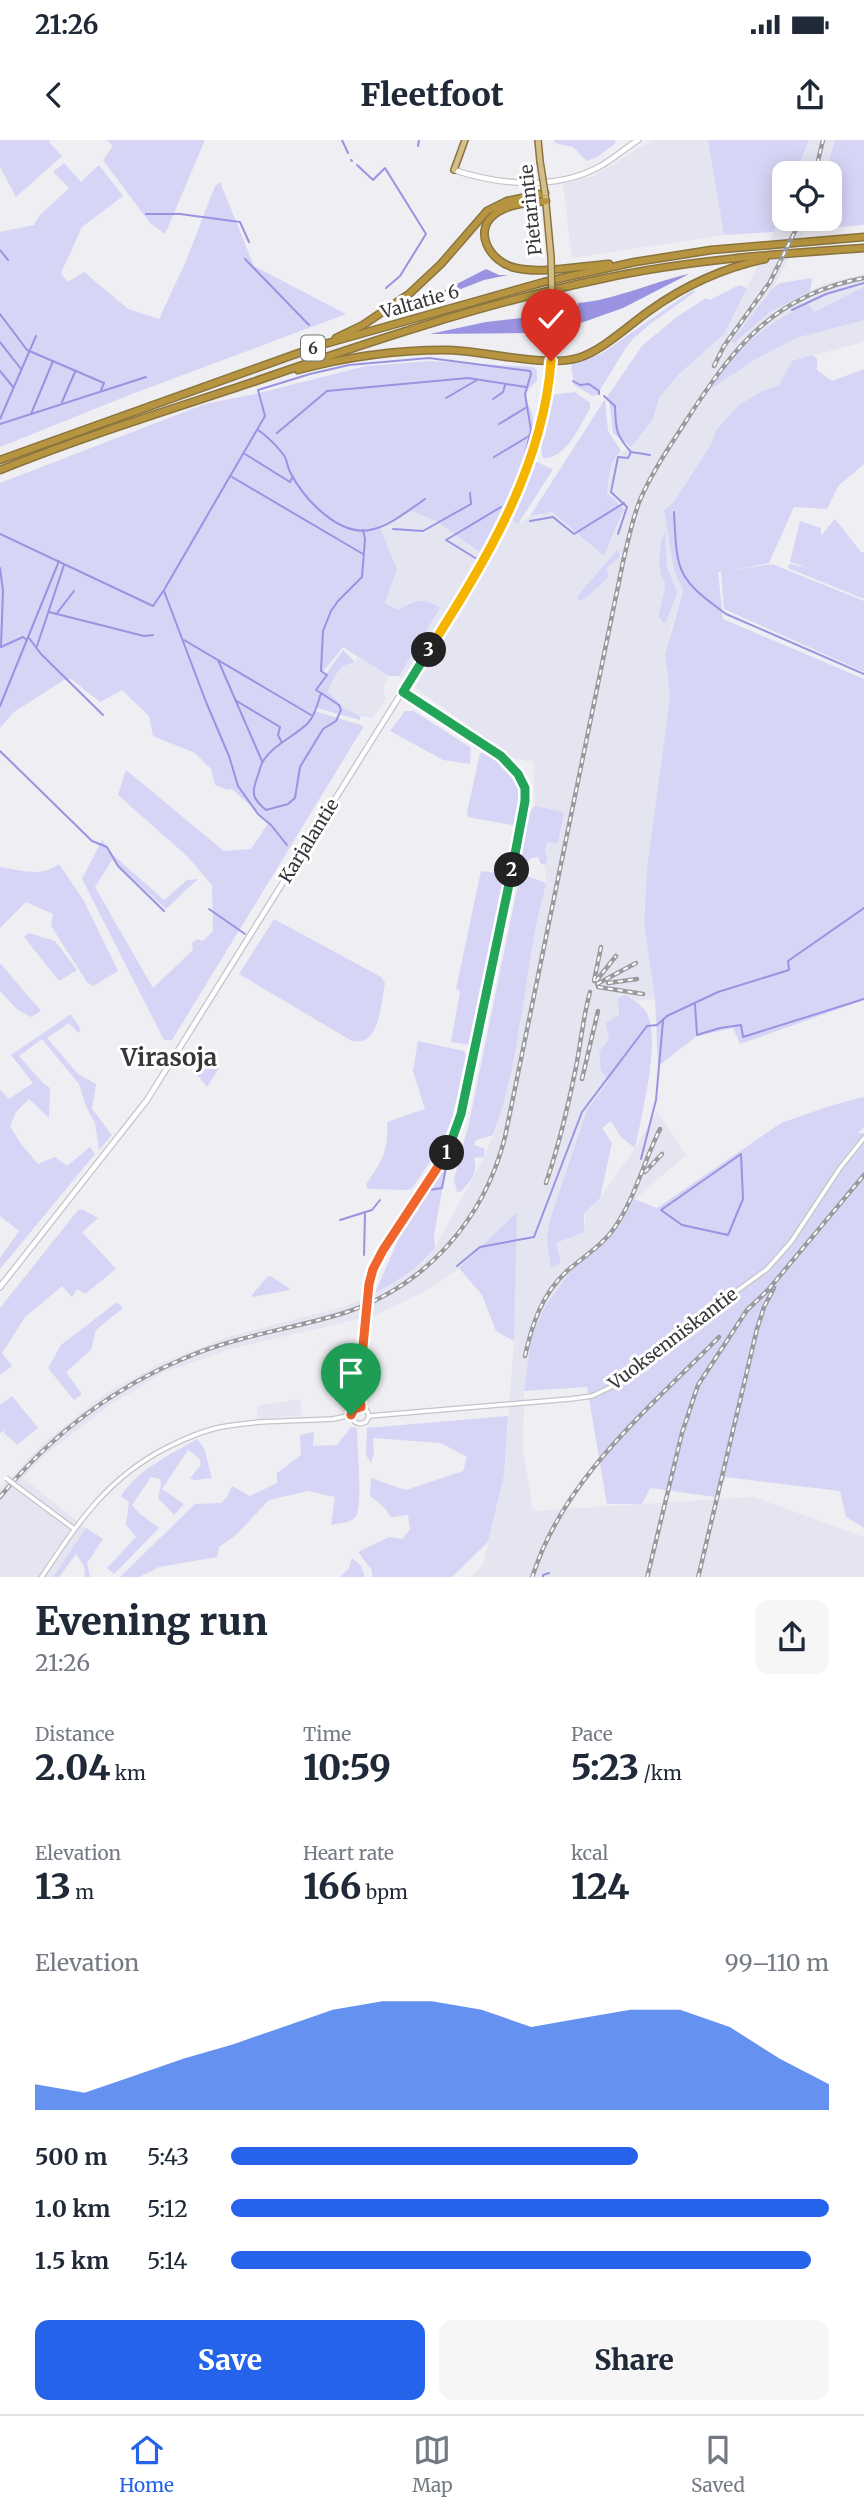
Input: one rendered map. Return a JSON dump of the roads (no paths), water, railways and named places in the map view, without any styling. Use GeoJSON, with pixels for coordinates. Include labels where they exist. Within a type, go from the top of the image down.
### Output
{"type":"FeatureCollection","features":[{"type":"Feature","properties":{"kind":"highway"},"geometry":{"type":"LineString","coordinates":[[545,197],[507,208],[491,218],[485,233],[486,245],[501,263],[527,269],[635,262]]}},
{"type":"Feature","properties":{"kind":"highway"},"geometry":{"type":"LineString","coordinates":[[321,345],[363,325],[410,294],[441,264],[487,211],[507,201],[545,197]]}},
{"type":"Feature","properties":{"kind":"highway","name":"Valtatie 6"},"geometry":{"type":"LineString","coordinates":[[0,460],[321,345],[544,282],[635,262],[771,243],[864,237]]}},
{"type":"Feature","properties":{"kind":"highway","name":"Valtatie 6"},"geometry":{"type":"LineString","coordinates":[[0,470],[56,447],[350,347],[545,291],[697,262],[864,247]]}},
{"type":"Feature","properties":{"kind":"highway"},"geometry":{"type":"LineString","coordinates":[[252,382],[364,355],[447,350],[551,361],[579,358],[651,309],[696,283],[723,271],[793,253]]}},
{"type":"Feature","properties":{"kind":"main road"},"geometry":{"type":"LineString","coordinates":[[465,140],[454,170],[506,183],[566,177],[597,167],[638,140]]}},
{"type":"Feature","properties":{"kind":"main road","name":"Pietarintie"},"geometry":{"type":"LineString","coordinates":[[538,140],[551,257],[551,361]]}},
{"type":"Feature","properties":{"kind":"main road","name":"Karjalantie"},"geometry":{"type":"LineString","coordinates":[[0,1287],[147,1100],[482,564],[511,508],[534,443],[547,391],[551,361]]}},
{"type":"Feature","properties":{"kind":"street"},"geometry":{"type":"LineString","coordinates":[[351,1415],[353,1420],[360,1424],[366,1422],[369,1416],[361,1407],[359,1393],[369,1284],[379,1256],[448,1152],[458,1126],[525,801],[525,788],[507,761],[403,692]]}},
{"type":"Feature","properties":{"kind":"street","name":"Vuoksenniskantie"},"geometry":{"type":"LineString","coordinates":[[369,1416],[583,1398],[611,1387],[660,1347],[766,1269],[790,1242],[839,1167],[864,1138]]}},
{"type":"Feature","properties":{"kind":"street"},"geometry":{"type":"LineString","coordinates":[[351,1415],[354,1409],[361,1407]]}},
{"type":"Feature","properties":{"kind":"street"},"geometry":{"type":"LineString","coordinates":[[41,1577],[98,1498],[130,1470],[155,1454],[194,1435],[222,1427],[351,1415]]}},
{"type":"Feature","properties":{"kind":"street"},"geometry":{"type":"LineString","coordinates":[[0,1474],[74,1528]]}},
{"type":"Feature","properties":{"kind":"waterway"},"geometry":{"type":"LineString","coordinates":[[342,140],[348,153]]}},
{"type":"Feature","properties":{"kind":"waterway"},"geometry":{"type":"LineString","coordinates":[[418,146],[419,140]]}},
{"type":"Feature","properties":{"kind":"waterway"},"geometry":{"type":"LineString","coordinates":[[357,165],[373,180],[385,168],[426,234],[400,276],[386,288]]}},
{"type":"Feature","properties":{"kind":"waterway"},"geometry":{"type":"LineString","coordinates":[[146,214],[180,214],[240,222],[249,242]]}},
{"type":"Feature","properties":{"kind":"waterway"},"geometry":{"type":"LineString","coordinates":[[0,250],[8,260]]}},
{"type":"Feature","properties":{"kind":"waterway"},"geometry":{"type":"LineString","coordinates":[[245,259],[309,325]]}},
{"type":"Feature","properties":{"kind":"waterway"},"geometry":{"type":"LineString","coordinates":[[792,310],[826,294],[864,283]]}},
{"type":"Feature","properties":{"kind":"waterway"},"geometry":{"type":"LineString","coordinates":[[0,314],[27,350],[104,383],[101,390]]}},
{"type":"Feature","properties":{"kind":"waterway"},"geometry":{"type":"LineString","coordinates":[[0,419],[36,336]]}},
{"type":"Feature","properties":{"kind":"waterway"},"geometry":{"type":"LineString","coordinates":[[0,342],[21,369]]}},
{"type":"Feature","properties":{"kind":"waterway"},"geometry":{"type":"LineString","coordinates":[[0,534],[153,606],[265,416],[258,390],[349,365],[429,358],[530,371],[525,394],[531,430],[523,463],[501,518],[477,559],[446,540],[501,507]]}},
{"type":"Feature","properties":{"kind":"waterway"},"geometry":{"type":"LineString","coordinates":[[31,414],[53,361]]}},
{"type":"Feature","properties":{"kind":"waterway"},"geometry":{"type":"LineString","coordinates":[[0,371],[13,387]]}},
{"type":"Feature","properties":{"kind":"waterway"},"geometry":{"type":"LineString","coordinates":[[62,402],[75,372]]}},
{"type":"Feature","properties":{"kind":"waterway"},"geometry":{"type":"LineString","coordinates":[[0,424],[146,377]]}},
{"type":"Feature","properties":{"kind":"waterway"},"geometry":{"type":"LineString","coordinates":[[277,433],[327,391],[468,378],[526,387]]}},
{"type":"Feature","properties":{"kind":"waterway"},"geometry":{"type":"LineString","coordinates":[[446,398],[477,380]]}},
{"type":"Feature","properties":{"kind":"waterway"},"geometry":{"type":"LineString","coordinates":[[573,381],[580,385],[589,384],[599,391],[599,394]]}},
{"type":"Feature","properties":{"kind":"waterway"},"geometry":{"type":"LineString","coordinates":[[493,399],[503,392],[505,385]]}},
{"type":"Feature","properties":{"kind":"waterway"},"geometry":{"type":"LineString","coordinates":[[604,396],[615,406],[617,431],[626,446],[631,452],[650,455]]}},
{"type":"Feature","properties":{"kind":"waterway"},"geometry":{"type":"LineString","coordinates":[[499,424],[527,407]]}},
{"type":"Feature","properties":{"kind":"waterway"},"geometry":{"type":"LineString","coordinates":[[258,430],[285,457],[296,483],[314,505],[336,522],[349,528],[361,531],[381,527],[425,499]]}},
{"type":"Feature","properties":{"kind":"waterway"},"geometry":{"type":"LineString","coordinates":[[494,457],[529,436]]}},
{"type":"Feature","properties":{"kind":"waterway"},"geometry":{"type":"LineString","coordinates":[[618,534],[627,507],[611,492],[618,457],[628,458],[631,452]]}},
{"type":"Feature","properties":{"kind":"waterway"},"geometry":{"type":"LineString","coordinates":[[245,454],[290,482],[292,478]]}},
{"type":"Feature","properties":{"kind":"waterway"},"geometry":{"type":"LineString","coordinates":[[232,477],[363,554]]}},
{"type":"Feature","properties":{"kind":"waterway"},"geometry":{"type":"LineString","coordinates":[[393,529],[423,531],[471,504],[470,493]]}},
{"type":"Feature","properties":{"kind":"waterway"},"geometry":{"type":"LineString","coordinates":[[530,521],[553,517],[574,534],[624,503]]}},
{"type":"Feature","properties":{"kind":"waterway"},"geometry":{"type":"LineString","coordinates":[[674,512],[676,548],[682,572],[697,591],[726,614],[864,674]]}},
{"type":"Feature","properties":{"kind":"waterway"},"geometry":{"type":"LineString","coordinates":[[321,693],[339,705],[341,710],[336,721],[323,729],[300,767],[295,798],[288,804],[266,810],[258,803],[254,792],[261,766],[271,751],[302,728],[314,713],[321,693],[316,690],[327,675],[321,671],[323,631],[338,601],[362,577],[365,539],[363,530]]}},
{"type":"Feature","properties":{"kind":"waterway"},"geometry":{"type":"LineString","coordinates":[[0,706],[59,561]]}},
{"type":"Feature","properties":{"kind":"waterway"},"geometry":{"type":"LineString","coordinates":[[37,646],[64,565]]}},
{"type":"Feature","properties":{"kind":"waterway"},"geometry":{"type":"LineString","coordinates":[[0,568],[3,591],[1,647]]}},
{"type":"Feature","properties":{"kind":"waterway"},"geometry":{"type":"LineString","coordinates":[[57,613],[74,591]]}},
{"type":"Feature","properties":{"kind":"waterway"},"geometry":{"type":"LineString","coordinates":[[164,591],[229,756],[238,786],[258,814],[287,845]]}},
{"type":"Feature","properties":{"kind":"waterway"},"geometry":{"type":"LineString","coordinates":[[49,612],[144,636],[153,635]]}},
{"type":"Feature","properties":{"kind":"waterway"},"geometry":{"type":"LineString","coordinates":[[1,647],[23,637],[27,640]]}},
{"type":"Feature","properties":{"kind":"waterway"},"geometry":{"type":"LineString","coordinates":[[29,638],[41,654],[103,715]]}},
{"type":"Feature","properties":{"kind":"waterway"},"geometry":{"type":"LineString","coordinates":[[184,640],[311,715]]}},
{"type":"Feature","properties":{"kind":"waterway"},"geometry":{"type":"LineString","coordinates":[[218,660],[262,761]]}},
{"type":"Feature","properties":{"kind":"waterway"},"geometry":{"type":"LineString","coordinates":[[235,700],[280,727],[278,735],[281,741]]}},
{"type":"Feature","properties":{"kind":"waterway"},"geometry":{"type":"LineString","coordinates":[[0,751],[92,841],[107,847],[118,866],[164,911]]}},
{"type":"Feature","properties":{"kind":"waterway"},"geometry":{"type":"LineString","coordinates":[[454,1131],[505,883]]}},
{"type":"Feature","properties":{"kind":"waterway"},"geometry":{"type":"LineString","coordinates":[[457,1266],[480,1247],[534,1237],[582,1112],[647,1026],[657,1025],[667,1016],[718,992],[789,970],[788,961],[864,908]]}},
{"type":"Feature","properties":{"kind":"waterway"},"geometry":{"type":"LineString","coordinates":[[209,909],[245,934]]}},
{"type":"Feature","properties":{"kind":"waterway"},"geometry":{"type":"LineString","coordinates":[[695,1004],[697,1035],[741,1025],[743,1037],[864,999]]}},
{"type":"Feature","properties":{"kind":"waterway"},"geometry":{"type":"LineString","coordinates":[[641,1159],[656,1100],[663,1021]]}},
{"type":"Feature","properties":{"kind":"waterway"},"geometry":{"type":"LineString","coordinates":[[429,1190],[442,1188],[450,1147]]}},
{"type":"Feature","properties":{"kind":"waterway"},"geometry":{"type":"LineString","coordinates":[[741,1154],[743,1199],[728,1235],[682,1225],[661,1210],[741,1154]]}},
{"type":"Feature","properties":{"kind":"waterway"},"geometry":{"type":"LineString","coordinates":[[340,1220],[372,1210],[380,1200]]}},
{"type":"Feature","properties":{"kind":"waterway"},"geometry":{"type":"LineString","coordinates":[[364,1255],[365,1214]]}},
{"type":"Feature","properties":{"kind":"waterway"},"geometry":{"type":"LineString","coordinates":[[543,1577],[549,1573]]}},
{"type":"Feature","properties":{"kind":"railway"},"geometry":{"type":"LineString","coordinates":[[818,161],[823,140]]}},
{"type":"Feature","properties":{"kind":"railway"},"geometry":{"type":"LineString","coordinates":[[714,366],[724,346],[770,282],[795,231]]}},
{"type":"Feature","properties":{"kind":"railway"},"geometry":{"type":"LineString","coordinates":[[0,1497],[62,1434],[108,1399],[133,1384],[204,1350],[344,1313],[374,1301],[401,1286],[425,1267],[447,1246],[466,1222],[483,1196],[505,1137],[623,562],[640,500],[650,479],[703,395],[758,328],[804,297],[864,278]]}},
{"type":"Feature","properties":{"kind":"railway"},"geometry":{"type":"LineString","coordinates":[[594,981],[601,947]]}},
{"type":"Feature","properties":{"kind":"railway"},"geometry":{"type":"LineString","coordinates":[[596,981],[616,956]]}},
{"type":"Feature","properties":{"kind":"railway"},"geometry":{"type":"LineString","coordinates":[[597,984],[636,963]]}},
{"type":"Feature","properties":{"kind":"railway"},"geometry":{"type":"LineString","coordinates":[[608,983],[637,979]]}},
{"type":"Feature","properties":{"kind":"railway"},"geometry":{"type":"LineString","coordinates":[[598,987],[643,994]]}},
{"type":"Feature","properties":{"kind":"railway"},"geometry":{"type":"LineString","coordinates":[[546,1183],[566,1111],[590,992]]}},
{"type":"Feature","properties":{"kind":"railway"},"geometry":{"type":"LineString","coordinates":[[582,1079],[598,1011]]}},
{"type":"Feature","properties":{"kind":"railway"},"geometry":{"type":"LineString","coordinates":[[525,1356],[535,1321],[551,1289],[615,1227],[628,1204],[660,1129]]}},
{"type":"Feature","properties":{"kind":"railway"},"geometry":{"type":"LineString","coordinates":[[645,1172],[662,1154]]}},
{"type":"Feature","properties":{"kind":"railway"},"geometry":{"type":"LineString","coordinates":[[647,1577],[682,1433],[698,1385],[747,1310],[768,1290],[864,1175]]}},
{"type":"Feature","properties":{"kind":"railway"},"geometry":{"type":"LineString","coordinates":[[698,1577],[757,1329],[774,1288]]}},
{"type":"Feature","properties":{"kind":"railway"},"geometry":{"type":"LineString","coordinates":[[532,1577],[546,1542],[564,1508],[586,1477],[637,1419],[719,1337]]}},
{"type":"Feature","properties":{"kind":"district","name":"Virasoja"},"geometry":{"type":"Point","coordinates":[169,1058]}}]}
